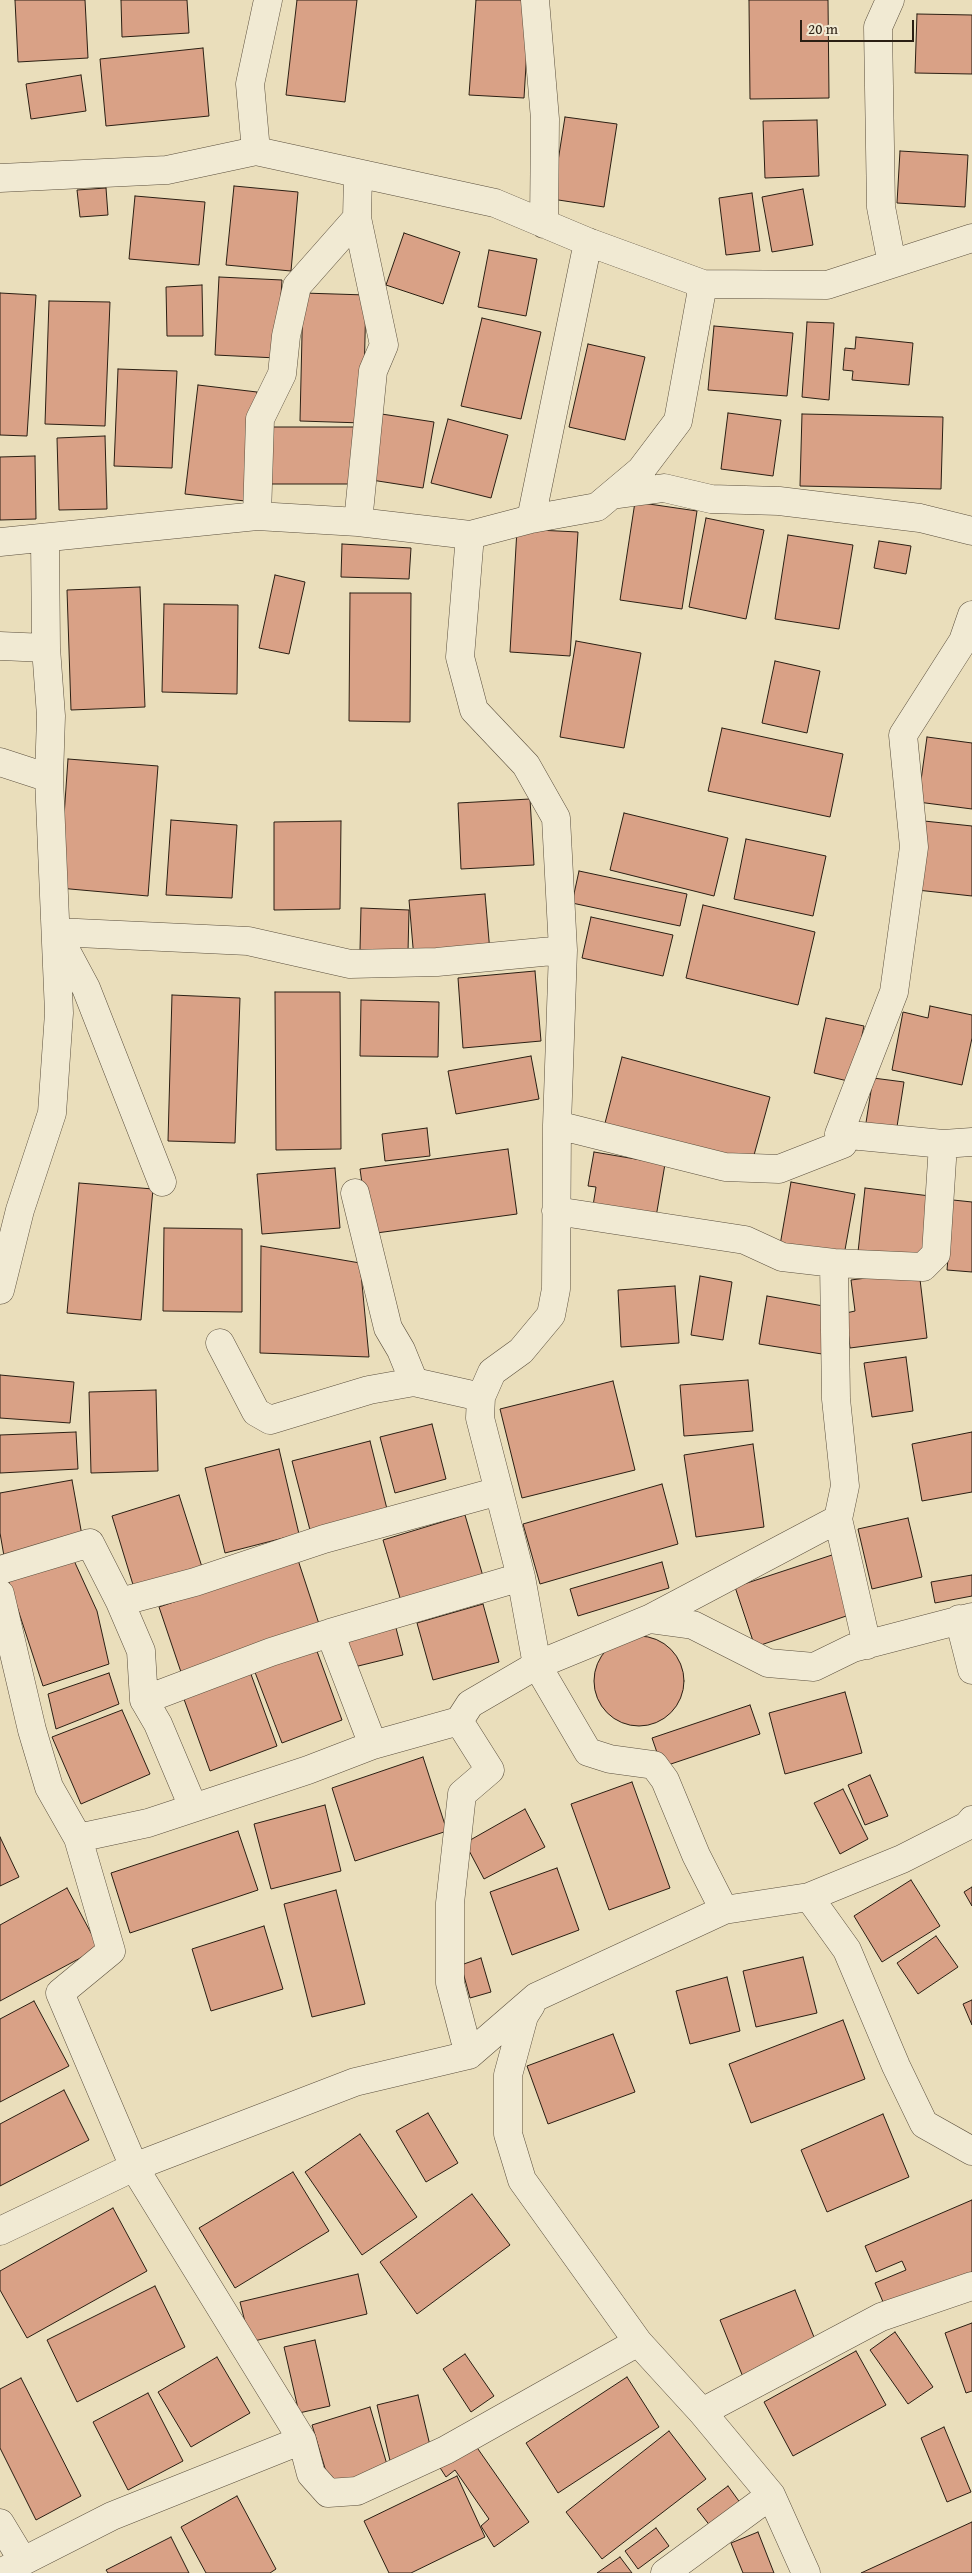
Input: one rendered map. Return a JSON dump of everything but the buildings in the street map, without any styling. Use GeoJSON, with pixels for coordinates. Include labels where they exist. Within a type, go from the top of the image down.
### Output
{"type":"FeatureCollection","features":[{"type":"Feature","properties":{"kind":"street"},"geometry":{"type":"LineString","coordinates":[[256,151],[250,84],[268,0]]}},
{"type":"Feature","properties":{"kind":"street"},"geometry":{"type":"LineString","coordinates":[[534,0],[545,119],[544,224]]}},
{"type":"Feature","properties":{"kind":"street"},"geometry":{"type":"LineString","coordinates":[[890,0],[878,27],[881,207],[892,264]]}},
{"type":"Feature","properties":{"kind":"street"},"geometry":{"type":"LineString","coordinates":[[0,178],[167,170],[256,151],[358,175],[495,203],[588,242],[703,284],[827,285],[972,238]]}},
{"type":"Feature","properties":{"kind":"street"},"geometry":{"type":"LineString","coordinates":[[358,175],[357,218],[384,345],[373,371],[358,522]]}},
{"type":"Feature","properties":{"kind":"street"},"geometry":{"type":"LineString","coordinates":[[257,516],[260,419],[282,374],[286,336],[297,286],[357,218]]}},
{"type":"Feature","properties":{"kind":"street"},"geometry":{"type":"LineString","coordinates":[[531,519],[588,242]]}},
{"type":"Feature","properties":{"kind":"street"},"geometry":{"type":"LineString","coordinates":[[0,542],[46,539],[257,516],[358,522],[470,535],[531,519],[597,507],[641,470],[678,421],[703,284]]}},
{"type":"Feature","properties":{"kind":"street"},"geometry":{"type":"LineString","coordinates":[[612,495],[664,488],[711,499],[779,501],[920,518],[972,531]]}},
{"type":"Feature","properties":{"kind":"street"},"geometry":{"type":"LineString","coordinates":[[470,535],[460,657],[474,710],[526,765],[556,818],[564,950],[557,1125],[556,1288],[551,1314],[521,1351],[492,1372],[481,1397],[480,1418],[521,1577],[537,1665],[588,1752],[610,1759],[654,1765],[665,1780],[696,1855],[724,1910]]}},
{"type":"Feature","properties":{"kind":"street"},"geometry":{"type":"LineString","coordinates":[[0,1290],[20,1210],[52,1113],[59,1013],[48,778],[51,716],[46,648],[46,539]]}},
{"type":"Feature","properties":{"kind":"street"},"geometry":{"type":"LineString","coordinates":[[557,1125],[725,1167],[779,1169],[842,1144],[839,1134],[894,992],[914,847],[903,735],[963,642],[972,615]]}},
{"type":"Feature","properties":{"kind":"street"},"geometry":{"type":"LineString","coordinates":[[0,646],[46,648]]}},
{"type":"Feature","properties":{"kind":"street"},"geometry":{"type":"LineString","coordinates":[[0,762],[48,778]]}},
{"type":"Feature","properties":{"kind":"street"},"geometry":{"type":"LineString","coordinates":[[56,932],[248,941],[350,964],[437,962],[564,950]]}},
{"type":"Feature","properties":{"kind":"street"},"geometry":{"type":"LineString","coordinates":[[56,932],[86,988],[162,1182]]}},
{"type":"Feature","properties":{"kind":"street"},"geometry":{"type":"LineString","coordinates":[[839,1134],[944,1144],[972,1142]]}},
{"type":"Feature","properties":{"kind":"street"},"geometry":{"type":"LineString","coordinates":[[556,1211],[745,1240],[782,1257],[834,1263],[923,1267],[936,1254],[944,1144]]}},
{"type":"Feature","properties":{"kind":"street"},"geometry":{"type":"LineString","coordinates":[[355,1193],[388,1328],[401,1350],[414,1382]]}},
{"type":"Feature","properties":{"kind":"street"},"geometry":{"type":"LineString","coordinates":[[834,1263],[836,1399],[845,1486],[838,1519],[867,1645]]}},
{"type":"Feature","properties":{"kind":"street"},"geometry":{"type":"LineString","coordinates":[[220,1343],[256,1412],[270,1420],[369,1390],[414,1382],[481,1397]]}},
{"type":"Feature","properties":{"kind":"street"},"geometry":{"type":"LineString","coordinates":[[120,1602],[195,1582],[324,1539],[499,1491]]}},
{"type":"Feature","properties":{"kind":"street"},"geometry":{"type":"LineString","coordinates":[[78,1838],[148,1823],[308,1770],[373,1745],[459,1721],[470,1704],[537,1665],[649,1619],[838,1519]]}},
{"type":"Feature","properties":{"kind":"street"},"geometry":{"type":"LineString","coordinates":[[0,1570],[90,1543],[120,1602],[141,1651],[144,1700],[158,1724],[193,1807]]}},
{"type":"Feature","properties":{"kind":"street"},"geometry":{"type":"LineString","coordinates":[[144,1700],[271,1652],[521,1577]]}},
{"type":"Feature","properties":{"kind":"street"},"geometry":{"type":"LineString","coordinates":[[0,1594],[32,1730],[49,1788],[78,1838],[111,1951],[60,1993],[134,2167],[302,2440],[311,2474],[328,2494],[357,2491],[446,2450],[638,2342]]}},
{"type":"Feature","properties":{"kind":"street"},"geometry":{"type":"LineString","coordinates":[[649,1619],[693,1626],[768,1663],[814,1667],[853,1648],[965,1618],[972,1670]]}},
{"type":"Feature","properties":{"kind":"street"},"geometry":{"type":"LineString","coordinates":[[330,1633],[373,1745]]}},
{"type":"Feature","properties":{"kind":"street"},"geometry":{"type":"LineString","coordinates":[[459,1721],[490,1770],[462,1794],[450,1903],[450,1983],[469,2055]]}},
{"type":"Feature","properties":{"kind":"street"},"geometry":{"type":"LineString","coordinates":[[0,2231],[134,2167],[355,2082],[469,2055],[536,1997],[724,1910],[809,1897],[902,1860],[967,1826],[972,1820]]}},
{"type":"Feature","properties":{"kind":"street"},"geometry":{"type":"LineString","coordinates":[[809,1897],[847,1950],[896,2066],[924,2124],[972,2151]]}},
{"type":"Feature","properties":{"kind":"street"},"geometry":{"type":"LineString","coordinates":[[536,1997],[524,2016],[508,2075],[508,2134],[522,2180],[638,2342],[702,2412],[771,2495],[806,2573]]}},
{"type":"Feature","properties":{"kind":"street"},"geometry":{"type":"LineString","coordinates":[[702,2412],[881,2318],[972,2286]]}},
{"type":"Feature","properties":{"kind":"street"},"geometry":{"type":"LineString","coordinates":[[0,2523],[12,2567],[112,2516],[302,2440]]}},
{"type":"Feature","properties":{"kind":"street"},"geometry":{"type":"LineString","coordinates":[[665,2573],[771,2495]]}}]}
